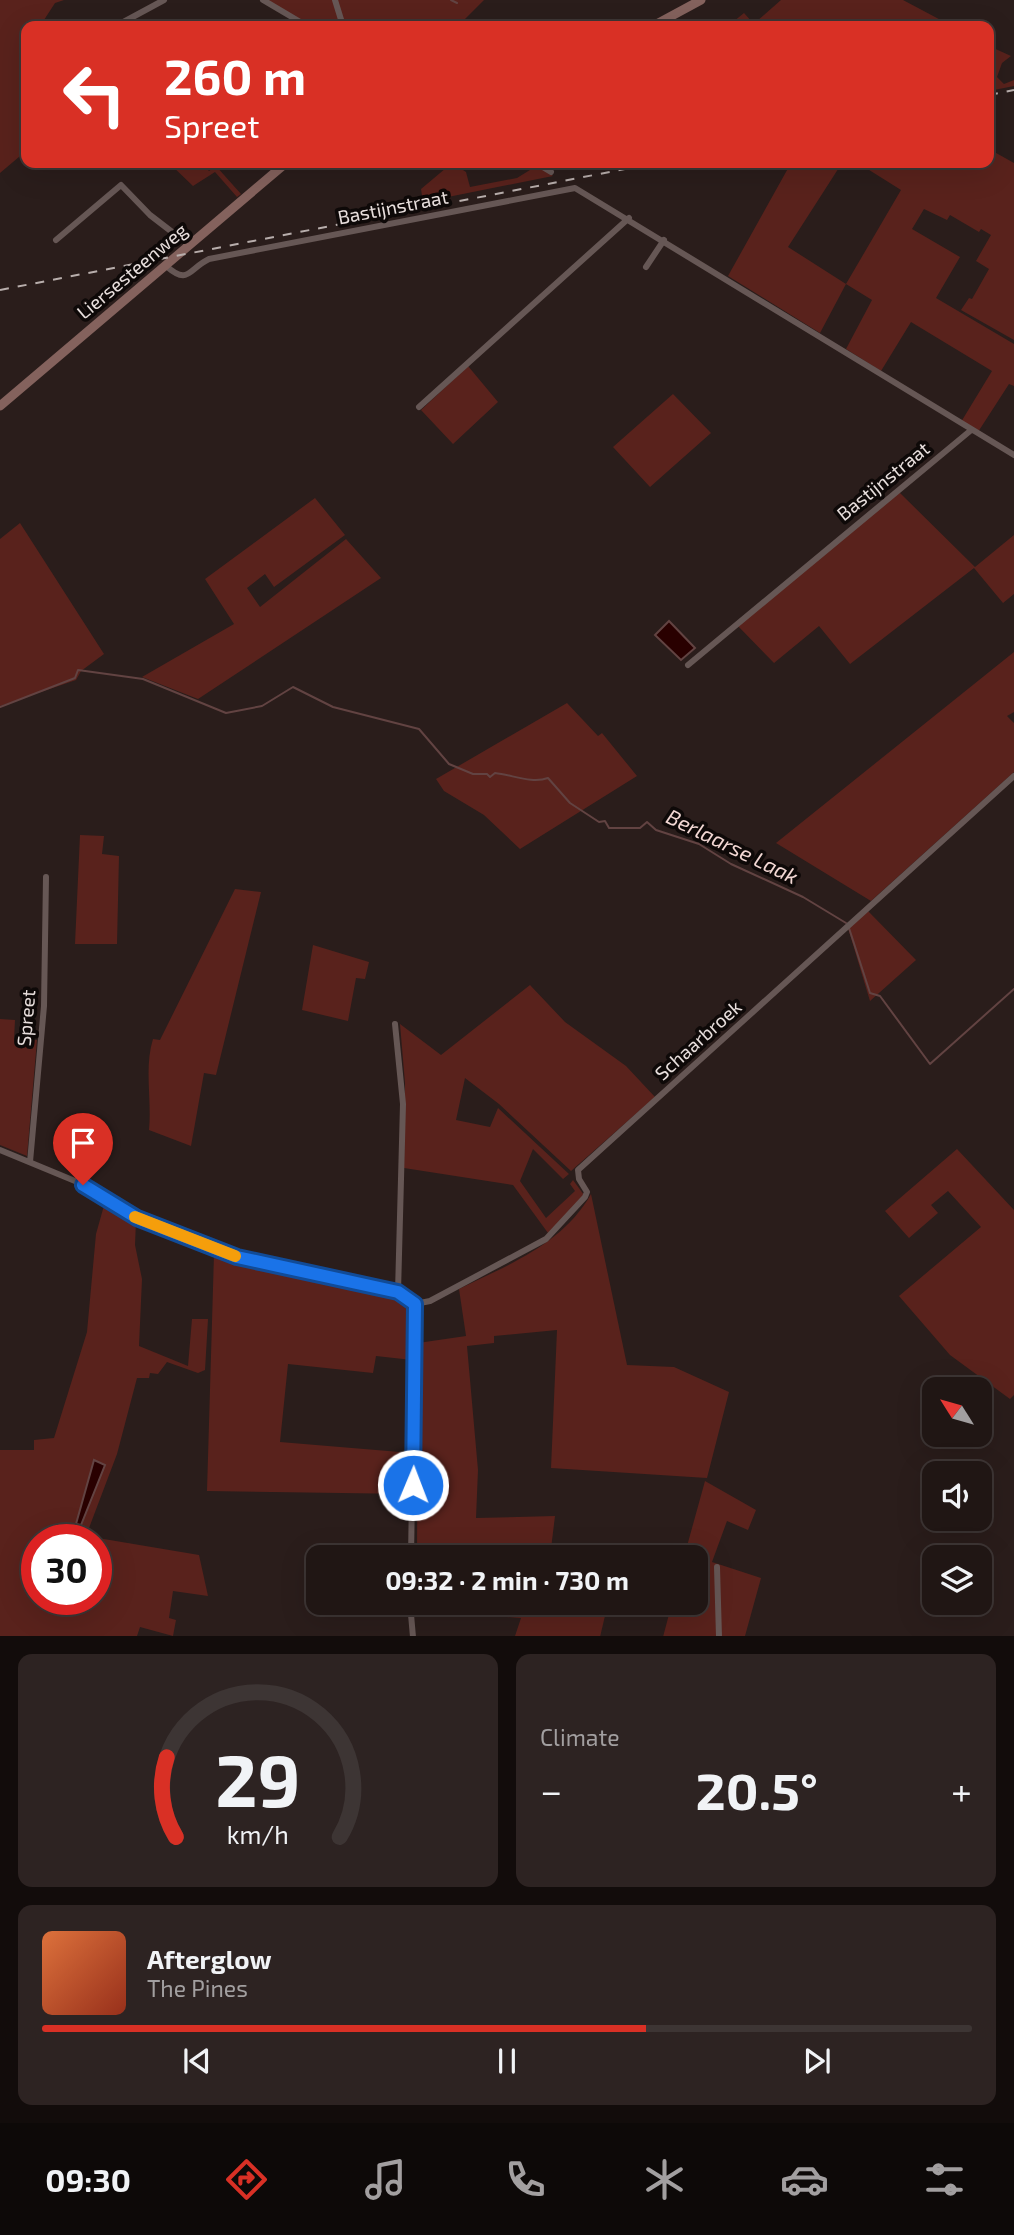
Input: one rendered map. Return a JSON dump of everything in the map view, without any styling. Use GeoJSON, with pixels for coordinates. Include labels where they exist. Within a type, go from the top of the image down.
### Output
{"type":"FeatureCollection","features":[{"type":"Feature","properties":{"kind":"street"},"geometry":{"type":"LineString","coordinates":[[125,21],[164,0]]}},
{"type":"Feature","properties":{"kind":"street"},"geometry":{"type":"LineString","coordinates":[[262,0],[298,21]]}},
{"type":"Feature","properties":{"kind":"street"},"geometry":{"type":"LineString","coordinates":[[335,0],[341,21]]}},
{"type":"Feature","properties":{"kind":"street"},"geometry":{"type":"LineString","coordinates":[[662,21],[701,0]]}},
{"type":"Feature","properties":{"kind":"street","name":"Liersesteenweg"},"geometry":{"type":"LineString","coordinates":[[0,406],[280,168]]}},
{"type":"Feature","properties":{"kind":"street"},"geometry":{"type":"LineString","coordinates":[[544,168],[551,172]]}},
{"type":"Feature","properties":{"kind":"street"},"geometry":{"type":"LineString","coordinates":[[56,240],[121,185],[150,215],[189,245]]}},
{"type":"Feature","properties":{"kind":"street","name":"Bastijnstraat"},"geometry":{"type":"LineString","coordinates":[[166,266],[180,277],[186,276],[209,259],[575,188],[629,218],[970,431],[1014,455]]}},
{"type":"Feature","properties":{"kind":"street"},"geometry":{"type":"LineString","coordinates":[[419,407],[629,218]]}},
{"type":"Feature","properties":{"kind":"street"},"geometry":{"type":"LineString","coordinates":[[646,267],[664,240]]}},
{"type":"Feature","properties":{"kind":"street","name":"Bastijnstraat"},"geometry":{"type":"LineString","coordinates":[[688,665],[970,431]]}},
{"type":"Feature","properties":{"kind":"street","name":"Schaarbroek"},"geometry":{"type":"LineString","coordinates":[[415,1304],[443,1294],[553,1234],[587,1192],[579,1179],[578,1170],[1014,776]]}},
{"type":"Feature","properties":{"kind":"street","name":"Spreet"},"geometry":{"type":"LineString","coordinates":[[30,1162],[44,1006],[46,877]]}},
{"type":"Feature","properties":{"kind":"street"},"geometry":{"type":"LineString","coordinates":[[395,1024],[403,1104],[398,1292]]}},
{"type":"Feature","properties":{"kind":"street"},"geometry":{"type":"LineString","coordinates":[[0,1150],[75,1181],[137,1218],[237,1257],[398,1292],[415,1304],[411,1545]]}},
{"type":"Feature","properties":{"kind":"street"},"geometry":{"type":"LineString","coordinates":[[717,1567],[719,1636]]}},
{"type":"Feature","properties":{"kind":"street"},"geometry":{"type":"LineString","coordinates":[[411,1615],[413,1636]]}},
{"type":"Feature","properties":{"kind":"shaded area"},"geometry":{"type":"Polygon","coordinates":[[[0,0],[64,0],[55,3],[44,21],[21,21],[21,155],[0,173],[0,0]]]}},
{"type":"Feature","properties":{"kind":"shaded area"},"geometry":{"type":"Polygon","coordinates":[[[266,0],[484,0],[463,21],[302,21],[266,0]]]}},
{"type":"Feature","properties":{"kind":"shaded area"},"geometry":{"type":"Polygon","coordinates":[[[781,0],[903,0],[943,21],[757,21],[781,0]]]}},
{"type":"Feature","properties":{"kind":"shaded area"},"geometry":{"type":"Polygon","coordinates":[[[744,13],[751,21],[734,21],[744,13]]]}},
{"type":"Feature","properties":{"kind":"shaded area"},"geometry":{"type":"Polygon","coordinates":[[[994,48],[1011,56],[1002,63],[997,77],[1004,84],[1014,80],[1014,86],[994,90],[994,48]]]}},
{"type":"Feature","properties":{"kind":"shaded area"},"geometry":{"type":"Polygon","coordinates":[[[994,152],[1014,163],[1014,340],[961,310],[969,298],[972,299],[989,269],[976,261],[991,235],[981,229],[979,232],[950,215],[947,220],[924,209],[912,229],[960,257],[936,298],[1014,344],[1014,386],[1009,384],[978,432],[961,422],[992,371],[911,322],[881,371],[846,349],[872,300],[846,284],[901,190],[866,168],[994,168],[994,152]]]}},
{"type":"Feature","properties":{"kind":"shaded area"},"geometry":{"type":"Polygon","coordinates":[[[174,168],[206,168],[209,171],[218,168],[241,194],[237,197],[215,172],[193,186],[174,168]]]}},
{"type":"Feature","properties":{"kind":"shaded area"},"geometry":{"type":"Polygon","coordinates":[[[446,168],[460,168],[466,172],[470,187],[517,178],[533,168],[542,168],[553,176],[423,202],[421,189],[446,168]]]}},
{"type":"Feature","properties":{"kind":"shaded area"},"geometry":{"type":"Polygon","coordinates":[[[788,168],[839,168],[788,247],[846,284],[820,333],[728,276],[788,168]]]}},
{"type":"Feature","properties":{"kind":"shaded area"},"geometry":{"type":"Polygon","coordinates":[[[468,366],[498,402],[453,444],[421,410],[468,366]]]}},
{"type":"Feature","properties":{"kind":"shaded area"},"geometry":{"type":"Polygon","coordinates":[[[673,394],[711,433],[650,487],[613,447],[673,394]]]}},
{"type":"Feature","properties":{"kind":"shaded area"},"geometry":{"type":"Polygon","coordinates":[[[899,492],[975,567],[1014,535],[1014,594],[1003,603],[974,568],[850,664],[819,626],[774,663],[737,625],[899,492]]]}},
{"type":"Feature","properties":{"kind":"shaded area"},"geometry":{"type":"Polygon","coordinates":[[[315,498],[345,535],[274,587],[265,574],[247,588],[260,607],[346,539],[381,578],[198,699],[142,677],[234,624],[205,579],[315,498]]]}},
{"type":"Feature","properties":{"kind":"shaded area"},"geometry":{"type":"Polygon","coordinates":[[[20,523],[104,654],[81,671],[76,680],[0,706],[0,539],[20,523]]]}},
{"type":"Feature","properties":{"kind":"shaded area"},"geometry":{"type":"Polygon","coordinates":[[[669,621],[695,648],[681,660],[655,635],[669,621]]]}},
{"type":"Feature","properties":{"kind":"shaded area"},"geometry":{"type":"Polygon","coordinates":[[[1014,652],[1014,712],[1007,716],[1014,723],[1014,772],[871,901],[776,843],[1014,652]]]}},
{"type":"Feature","properties":{"kind":"shaded area"},"geometry":{"type":"Polygon","coordinates":[[[567,703],[598,736],[602,733],[637,776],[520,849],[484,815],[444,791],[436,779],[567,703]]]}},
{"type":"Feature","properties":{"kind":"shaded area"},"geometry":{"type":"Polygon","coordinates":[[[80,835],[104,836],[102,854],[119,856],[117,944],[75,944],[80,835]]]}},
{"type":"Feature","properties":{"kind":"shaded area"},"geometry":{"type":"Polygon","coordinates":[[[235,889],[261,892],[216,1075],[204,1073],[191,1146],[149,1130],[150,1050],[153,1039],[160,1040],[235,889]]]}},
{"type":"Feature","properties":{"kind":"shaded area"},"geometry":{"type":"Polygon","coordinates":[[[868,911],[916,960],[870,1001],[848,928],[868,911]]]}},
{"type":"Feature","properties":{"kind":"shaded area"},"geometry":{"type":"Polygon","coordinates":[[[313,945],[369,962],[365,979],[356,978],[348,1021],[302,1010],[313,945]]]}},
{"type":"Feature","properties":{"kind":"shaded area"},"geometry":{"type":"Polygon","coordinates":[[[530,985],[565,1022],[626,1066],[655,1097],[571,1171],[499,1104],[465,1078],[456,1120],[490,1127],[498,1108],[569,1174],[563,1179],[533,1149],[520,1181],[546,1218],[575,1191],[570,1184],[573,1180],[584,1195],[548,1233],[513,1185],[404,1168],[405,1083],[400,1024],[441,1055],[530,985]]]}},
{"type":"Feature","properties":{"kind":"shaded area"},"geometry":{"type":"Polygon","coordinates":[[[0,1019],[15,1020],[14,1040],[37,1040],[27,1156],[0,1145],[0,1019]]]}},
{"type":"Feature","properties":{"kind":"shaded area"},"geometry":{"type":"Polygon","coordinates":[[[957,1149],[1014,1210],[1014,1395],[1010,1399],[992,1386],[992,1377],[980,1377],[950,1355],[899,1296],[981,1227],[948,1191],[931,1205],[938,1213],[909,1238],[885,1211],[957,1149]]]}},
{"type":"Feature","properties":{"kind":"shaded area"},"geometry":{"type":"Polygon","coordinates":[[[591,1194],[627,1365],[674,1367],[729,1392],[707,1478],[551,1468],[557,1330],[494,1336],[494,1343],[467,1346],[478,1470],[476,1518],[555,1516],[551,1545],[417,1545],[418,1343],[466,1336],[459,1289],[515,1262],[550,1240],[579,1211],[591,1194]]]}},
{"type":"Feature","properties":{"kind":"shaded area"},"geometry":{"type":"Polygon","coordinates":[[[105,1202],[136,1221],[135,1245],[142,1279],[139,1346],[188,1366],[192,1319],[208,1319],[205,1370],[198,1373],[167,1362],[158,1374],[150,1373],[149,1378],[137,1378],[117,1454],[91,1524],[21,1524],[21,1615],[112,1615],[112,1540],[199,1555],[208,1596],[173,1591],[169,1618],[176,1620],[173,1636],[140,1627],[137,1636],[0,1636],[0,1450],[34,1450],[34,1440],[54,1438],[87,1332],[96,1234],[105,1202]]]}},
{"type":"Feature","properties":{"kind":"shaded area"},"geometry":{"type":"Polygon","coordinates":[[[214,1254],[371,1290],[407,1307],[412,1360],[376,1356],[373,1373],[288,1364],[280,1442],[412,1453],[410,1494],[207,1491],[214,1254]]]}},
{"type":"Feature","properties":{"kind":"shaded area"},"geometry":{"type":"Polygon","coordinates":[[[94,1460],[105,1465],[81,1524],[76,1524],[94,1460]]]}},
{"type":"Feature","properties":{"kind":"shaded area"},"geometry":{"type":"Polygon","coordinates":[[[705,1481],[756,1510],[748,1530],[727,1521],[712,1562],[761,1578],[745,1636],[663,1636],[669,1615],[708,1615],[708,1545],[687,1545],[705,1481]]]}},
{"type":"Feature","properties":{"kind":"shaded area"},"geometry":{"type":"Polygon","coordinates":[[[480,1615],[605,1615],[600,1636],[515,1636],[521,1618],[480,1615]]]}},
{"type":"Feature","properties":{"kind":"waterway"},"geometry":{"type":"LineString","coordinates":[[451,0],[457,3]]}},
{"type":"Feature","properties":{"kind":"waterway","name":"Berlaarse Laak"},"geometry":{"type":"LineString","coordinates":[[0,707],[75,678],[78,670],[143,679],[226,713],[262,706],[293,687],[333,707],[419,729],[449,764],[473,774],[487,774],[490,777],[495,773],[536,780],[548,778],[570,803],[599,822],[605,821],[609,828],[640,828],[647,822],[656,830],[699,844],[731,864],[803,897],[846,923]]}},
{"type":"Feature","properties":{"kind":"waterway","name":"Berlaarse Laak"},"geometry":{"type":"LineString","coordinates":[[849,928],[870,993],[880,996],[930,1064],[1014,989]]}},
{"type":"Feature","properties":{"kind":"railway"},"geometry":{"type":"LineString","coordinates":[[994,94],[1014,90]]}},
{"type":"Feature","properties":{"kind":"railway"},"geometry":{"type":"LineString","coordinates":[[0,290],[630,168]]}},
{"type":"Feature","properties":{"kind":"slow traffic"},"geometry":{"type":"LineString","coordinates":[[135,1217],[235,1256]]}},
{"type":"Feature","properties":{"kind":"route"},"geometry":{"type":"LineString","coordinates":[[83,1185],[137,1218],[237,1257],[398,1292],[410,1298],[415,1304],[413,1485]]}}]}
